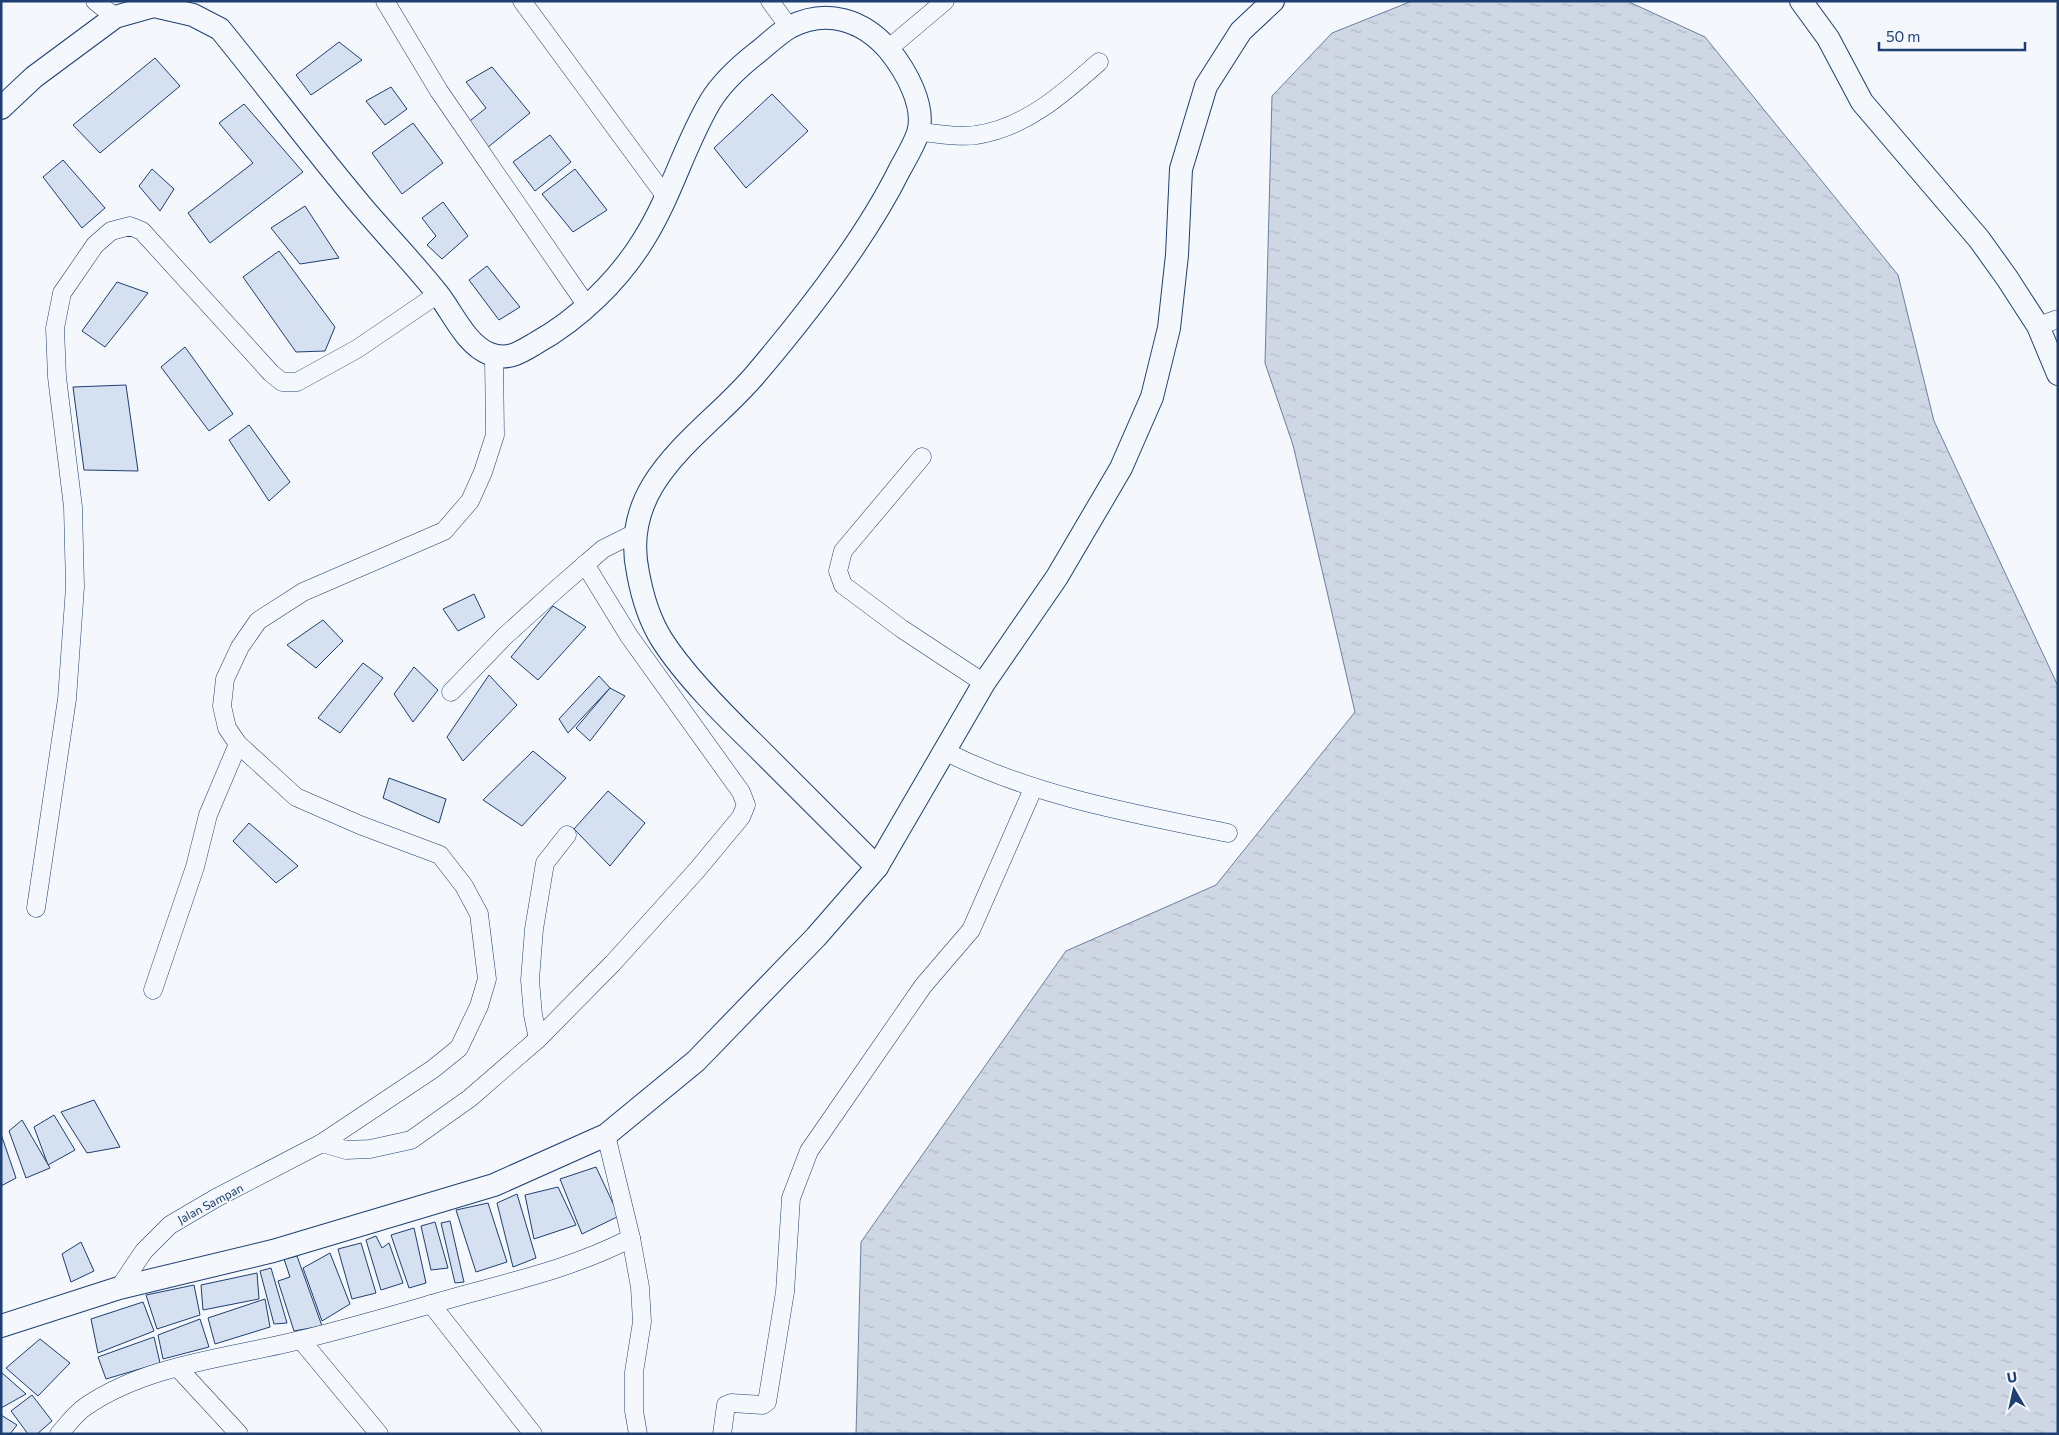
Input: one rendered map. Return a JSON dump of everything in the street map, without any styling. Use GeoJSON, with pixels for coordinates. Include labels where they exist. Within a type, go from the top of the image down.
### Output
{"type":"FeatureCollection","features":[{"type":"Feature","properties":{"kind":"street"},"geometry":{"type":"LineString","coordinates":[[95,1],[115,17]]}},
{"type":"Feature","properties":{"kind":"street"},"geometry":{"type":"LineString","coordinates":[[385,1],[444,99],[587,306]]}},
{"type":"Feature","properties":{"kind":"street"},"geometry":{"type":"LineString","coordinates":[[522,1],[666,197]]}},
{"type":"Feature","properties":{"kind":"street"},"geometry":{"type":"LineString","coordinates":[[770,1],[789,27]]}},
{"type":"Feature","properties":{"kind":"street"},"geometry":{"type":"LineString","coordinates":[[888,49],[945,1]]}},
{"type":"Feature","properties":{"kind":"street"},"geometry":{"type":"LineString","coordinates":[[1801,1],[1828,38],[1862,102],[2048,323],[2058,374]]}},
{"type":"Feature","properties":{"kind":"street"},"geometry":{"type":"LineString","coordinates":[[1,1326],[119,1288],[273,1251],[494,1185],[606,1135],[696,1061],[816,937],[877,867],[984,684],[1057,577],[1121,468],[1152,397],[1169,328],[1177,255],[1181,170],[1206,86],[1242,31],[1264,3]]}},
{"type":"Feature","properties":{"kind":"street"},"geometry":{"type":"LineString","coordinates":[[1,108],[34,77],[115,17],[154,6],[193,15],[220,29],[363,208],[438,294],[456,322],[479,348],[494,357],[513,356],[547,338],[587,306],[624,268],[646,238],[711,99],[738,67],[789,27],[819,18],[845,18],[869,31],[888,49],[906,74],[920,113],[918,132],[891,187],[854,246],[812,303],[752,379],[673,455],[650,490],[635,533],[636,570],[660,638],[713,704],[877,867]]}},
{"type":"Feature","properties":{"kind":"street"},"geometry":{"type":"LineString","coordinates":[[918,132],[975,135],[1003,128],[1055,101],[1099,62]]}},
{"type":"Feature","properties":{"kind":"street"},"geometry":{"type":"LineString","coordinates":[[36,908],[67,699],[74,587],[73,507],[57,377],[54,328],[62,293],[79,267],[96,245],[111,231],[130,226],[142,231],[271,373],[282,382],[297,382],[357,349],[438,294]]}},
{"type":"Feature","properties":{"kind":"street","name":"Jalan Sampan"},"geometry":{"type":"LineString","coordinates":[[119,1288],[144,1252],[170,1225],[216,1198],[322,1143],[433,1069],[459,1048],[479,1006],[487,979],[479,914],[464,886],[440,855],[360,825],[296,797],[238,744],[227,728],[222,706],[225,679],[240,647],[258,622],[302,592],[444,531],[470,501],[483,472],[494,435],[494,357]]}},
{"type":"Feature","properties":{"kind":"street"},"geometry":{"type":"LineString","coordinates":[[922,457],[843,552],[838,570],[843,585],[866,603],[984,684]]}},
{"type":"Feature","properties":{"kind":"street"},"geometry":{"type":"LineString","coordinates":[[451,692],[505,636],[585,564],[604,549],[635,533]]}},
{"type":"Feature","properties":{"kind":"street"},"geometry":{"type":"LineString","coordinates":[[322,1143],[346,1150],[370,1149],[411,1140],[470,1098],[538,1039],[613,963],[698,870],[741,817],[746,805],[740,792],[629,636],[585,564]]}},
{"type":"Feature","properties":{"kind":"street"},"geometry":{"type":"LineString","coordinates":[[153,990],[192,875],[208,815],[238,744]]}},
{"type":"Feature","properties":{"kind":"street"},"geometry":{"type":"LineString","coordinates":[[944,751],[979,769],[1033,789],[1089,804],[1228,833]]}},
{"type":"Feature","properties":{"kind":"street"},"geometry":{"type":"LineString","coordinates":[[722,1434],[726,1405],[731,1403],[763,1405],[767,1402],[785,1292],[791,1198],[809,1151],[923,986],[970,930],[1033,789]]}},
{"type":"Feature","properties":{"kind":"street"},"geometry":{"type":"LineString","coordinates":[[538,1039],[533,1015],[530,980],[534,929],[545,863],[567,835]]}},
{"type":"Feature","properties":{"kind":"street"},"geometry":{"type":"LineString","coordinates":[[606,1135],[631,1238],[640,1287],[642,1322],[634,1372],[634,1411],[638,1434]]}},
{"type":"Feature","properties":{"kind":"street"},"geometry":{"type":"LineString","coordinates":[[59,1434],[84,1408],[124,1384],[178,1368],[301,1340],[568,1265],[610,1249],[631,1238]]}},
{"type":"Feature","properties":{"kind":"street"},"geometry":{"type":"LineString","coordinates":[[431,1304],[533,1434]]}},
{"type":"Feature","properties":{"kind":"street"},"geometry":{"type":"LineString","coordinates":[[301,1340],[378,1434]]}},
{"type":"Feature","properties":{"kind":"street"},"geometry":{"type":"LineString","coordinates":[[178,1368],[239,1434]]}},
{"type":"Feature","properties":{"kind":"water"},"geometry":{"type":"Polygon","coordinates":[[[1412,1],[1627,1],[1705,37],[1898,275],[1934,421],[2058,686],[2058,1434],[856,1434],[861,1242],[1066,951],[1216,885],[1355,712],[1293,445],[1265,363],[1272,96],[1332,33],[1412,1]]]}},
{"type":"Feature","properties":{"kind":"building"},"geometry":{"type":"Polygon","coordinates":[[[339,42],[362,60],[311,95],[296,75],[339,42]]]}},
{"type":"Feature","properties":{"kind":"building"},"geometry":{"type":"Polygon","coordinates":[[[155,58],[180,86],[100,153],[73,125],[155,58]]]}},
{"type":"Feature","properties":{"kind":"building"},"geometry":{"type":"Polygon","coordinates":[[[492,67],[530,113],[487,148],[466,124],[486,108],[466,82],[492,67]]]}},
{"type":"Feature","properties":{"kind":"building"},"geometry":{"type":"Polygon","coordinates":[[[391,87],[407,109],[385,125],[366,101],[391,87]]]}},
{"type":"Feature","properties":{"kind":"building"},"geometry":{"type":"Polygon","coordinates":[[[772,94],[808,131],[746,188],[714,148],[772,94]]]}},
{"type":"Feature","properties":{"kind":"building"},"geometry":{"type":"Polygon","coordinates":[[[244,104],[303,172],[210,243],[188,213],[253,163],[219,123],[244,104]]]}},
{"type":"Feature","properties":{"kind":"building"},"geometry":{"type":"Polygon","coordinates":[[[413,123],[443,163],[402,194],[372,153],[413,123]]]}},
{"type":"Feature","properties":{"kind":"building"},"geometry":{"type":"Polygon","coordinates":[[[550,135],[571,162],[535,191],[513,162],[550,135]]]}},
{"type":"Feature","properties":{"kind":"building"},"geometry":{"type":"Polygon","coordinates":[[[63,160],[105,208],[82,228],[43,177],[63,160]]]}},
{"type":"Feature","properties":{"kind":"building"},"geometry":{"type":"Polygon","coordinates":[[[152,169],[174,189],[160,211],[139,186],[152,169]]]}},
{"type":"Feature","properties":{"kind":"building"},"geometry":{"type":"Polygon","coordinates":[[[575,169],[607,210],[573,232],[542,194],[575,169]]]}},
{"type":"Feature","properties":{"kind":"building"},"geometry":{"type":"Polygon","coordinates":[[[443,202],[468,236],[442,259],[427,245],[436,236],[422,218],[443,202]]]}},
{"type":"Feature","properties":{"kind":"building"},"geometry":{"type":"Polygon","coordinates":[[[305,206],[339,258],[300,264],[271,228],[305,206]]]}},
{"type":"Feature","properties":{"kind":"building"},"geometry":{"type":"Polygon","coordinates":[[[279,251],[335,327],[325,351],[296,352],[243,277],[279,251]]]}},
{"type":"Feature","properties":{"kind":"building"},"geometry":{"type":"Polygon","coordinates":[[[487,266],[520,307],[499,320],[469,280],[487,266]]]}},
{"type":"Feature","properties":{"kind":"building"},"geometry":{"type":"Polygon","coordinates":[[[117,282],[148,293],[105,347],[82,331],[117,282]]]}},
{"type":"Feature","properties":{"kind":"building"},"geometry":{"type":"Polygon","coordinates":[[[185,347],[233,414],[209,431],[161,367],[185,347]]]}},
{"type":"Feature","properties":{"kind":"building"},"geometry":{"type":"Polygon","coordinates":[[[126,385],[138,471],[84,470],[73,387],[126,385]]]}},
{"type":"Feature","properties":{"kind":"building"},"geometry":{"type":"Polygon","coordinates":[[[249,425],[290,482],[269,501],[229,440],[249,425]]]}},
{"type":"Feature","properties":{"kind":"building"},"geometry":{"type":"Polygon","coordinates":[[[474,594],[485,617],[458,631],[443,609],[474,594]]]}},
{"type":"Feature","properties":{"kind":"building"},"geometry":{"type":"Polygon","coordinates":[[[553,606],[586,627],[538,680],[511,657],[553,606]]]}},
{"type":"Feature","properties":{"kind":"building"},"geometry":{"type":"Polygon","coordinates":[[[323,620],[343,641],[316,668],[287,645],[323,620]]]}},
{"type":"Feature","properties":{"kind":"building"},"geometry":{"type":"Polygon","coordinates":[[[363,663],[383,678],[340,733],[318,718],[363,663]]]}},
{"type":"Feature","properties":{"kind":"building"},"geometry":{"type":"Polygon","coordinates":[[[414,667],[438,690],[413,722],[394,694],[414,667]]]}},
{"type":"Feature","properties":{"kind":"building"},"geometry":{"type":"Polygon","coordinates":[[[489,675],[517,705],[463,761],[447,737],[489,675]]]}},
{"type":"Feature","properties":{"kind":"building"},"geometry":{"type":"Polygon","coordinates":[[[599,676],[610,688],[568,733],[559,719],[599,676]]]}},
{"type":"Feature","properties":{"kind":"building"},"geometry":{"type":"Polygon","coordinates":[[[610,688],[625,696],[590,741],[576,728],[610,688]]]}},
{"type":"Feature","properties":{"kind":"building"},"geometry":{"type":"Polygon","coordinates":[[[533,751],[566,778],[522,826],[483,800],[533,751]]]}},
{"type":"Feature","properties":{"kind":"building"},"geometry":{"type":"Polygon","coordinates":[[[389,778],[446,799],[439,823],[383,798],[389,778]]]}},
{"type":"Feature","properties":{"kind":"building"},"geometry":{"type":"Polygon","coordinates":[[[608,791],[645,823],[610,866],[574,829],[608,791]]]}},
{"type":"Feature","properties":{"kind":"building"},"geometry":{"type":"Polygon","coordinates":[[[249,823],[298,866],[276,883],[233,841],[249,823]]]}},
{"type":"Feature","properties":{"kind":"building"},"geometry":{"type":"Polygon","coordinates":[[[94,1100],[120,1147],[87,1153],[61,1112],[94,1100]]]}},
{"type":"Feature","properties":{"kind":"building"},"geometry":{"type":"Polygon","coordinates":[[[54,1115],[75,1150],[48,1165],[34,1127],[54,1115]]]}},
{"type":"Feature","properties":{"kind":"building"},"geometry":{"type":"Polygon","coordinates":[[[22,1120],[50,1168],[26,1178],[9,1131],[22,1120]]]}},
{"type":"Feature","properties":{"kind":"building"},"geometry":{"type":"Polygon","coordinates":[[[1,1134],[16,1178],[1,1186],[1,1134]]]}},
{"type":"Feature","properties":{"kind":"building"},"geometry":{"type":"Polygon","coordinates":[[[596,1167],[619,1216],[582,1234],[560,1179],[596,1167]]]}},
{"type":"Feature","properties":{"kind":"building"},"geometry":{"type":"Polygon","coordinates":[[[558,1187],[576,1225],[534,1239],[525,1195],[558,1187]]]}},
{"type":"Feature","properties":{"kind":"building"},"geometry":{"type":"Polygon","coordinates":[[[517,1194],[536,1258],[513,1267],[497,1203],[517,1194]]]}},
{"type":"Feature","properties":{"kind":"building"},"geometry":{"type":"Polygon","coordinates":[[[488,1203],[507,1262],[476,1272],[456,1210],[488,1203]]]}},
{"type":"Feature","properties":{"kind":"building"},"geometry":{"type":"Polygon","coordinates":[[[450,1221],[464,1282],[455,1283],[441,1223],[450,1221]]]}},
{"type":"Feature","properties":{"kind":"building"},"geometry":{"type":"Polygon","coordinates":[[[435,1222],[448,1268],[431,1270],[421,1226],[435,1222]]]}},
{"type":"Feature","properties":{"kind":"building"},"geometry":{"type":"Polygon","coordinates":[[[414,1228],[426,1283],[409,1288],[391,1235],[414,1228]]]}},
{"type":"Feature","properties":{"kind":"building"},"geometry":{"type":"Polygon","coordinates":[[[376,1236],[382,1248],[389,1243],[403,1283],[381,1290],[366,1240],[376,1236]]]}},
{"type":"Feature","properties":{"kind":"building"},"geometry":{"type":"Polygon","coordinates":[[[81,1242],[94,1271],[71,1282],[62,1254],[81,1242]]]}},
{"type":"Feature","properties":{"kind":"building"},"geometry":{"type":"Polygon","coordinates":[[[361,1243],[376,1293],[352,1299],[338,1249],[361,1243]]]}},
{"type":"Feature","properties":{"kind":"building"},"geometry":{"type":"Polygon","coordinates":[[[330,1253],[350,1304],[322,1321],[303,1268],[330,1253]]]}},
{"type":"Feature","properties":{"kind":"building"},"geometry":{"type":"Polygon","coordinates":[[[297,1256],[322,1326],[294,1331],[278,1281],[290,1277],[284,1259],[297,1256]]]}},
{"type":"Feature","properties":{"kind":"building"},"geometry":{"type":"Polygon","coordinates":[[[271,1268],[287,1323],[274,1324],[260,1271],[271,1268]]]}},
{"type":"Feature","properties":{"kind":"building"},"geometry":{"type":"Polygon","coordinates":[[[257,1273],[259,1299],[203,1310],[201,1285],[257,1273]]]}},
{"type":"Feature","properties":{"kind":"building"},"geometry":{"type":"Polygon","coordinates":[[[194,1285],[200,1315],[157,1329],[146,1295],[194,1285]]]}},
{"type":"Feature","properties":{"kind":"building"},"geometry":{"type":"Polygon","coordinates":[[[265,1299],[270,1327],[215,1344],[208,1318],[265,1299]]]}},
{"type":"Feature","properties":{"kind":"building"},"geometry":{"type":"Polygon","coordinates":[[[143,1302],[154,1331],[98,1353],[91,1319],[143,1302]]]}},
{"type":"Feature","properties":{"kind":"building"},"geometry":{"type":"Polygon","coordinates":[[[200,1319],[209,1347],[163,1359],[158,1335],[200,1319]]]}},
{"type":"Feature","properties":{"kind":"building"},"geometry":{"type":"Polygon","coordinates":[[[154,1337],[160,1363],[106,1379],[98,1357],[154,1337]]]}},
{"type":"Feature","properties":{"kind":"building"},"geometry":{"type":"Polygon","coordinates":[[[40,1339],[70,1363],[38,1396],[6,1368],[40,1339]]]}},
{"type":"Feature","properties":{"kind":"building"},"geometry":{"type":"Polygon","coordinates":[[[1,1372],[26,1394],[1,1408],[1,1372]]]}},
{"type":"Feature","properties":{"kind":"building"},"geometry":{"type":"Polygon","coordinates":[[[32,1395],[52,1421],[37,1434],[28,1434],[11,1411],[32,1395]]]}},
{"type":"Feature","properties":{"kind":"building"},"geometry":{"type":"Polygon","coordinates":[[[1,1415],[17,1425],[10,1434],[1,1434],[1,1415]]]}}]}
